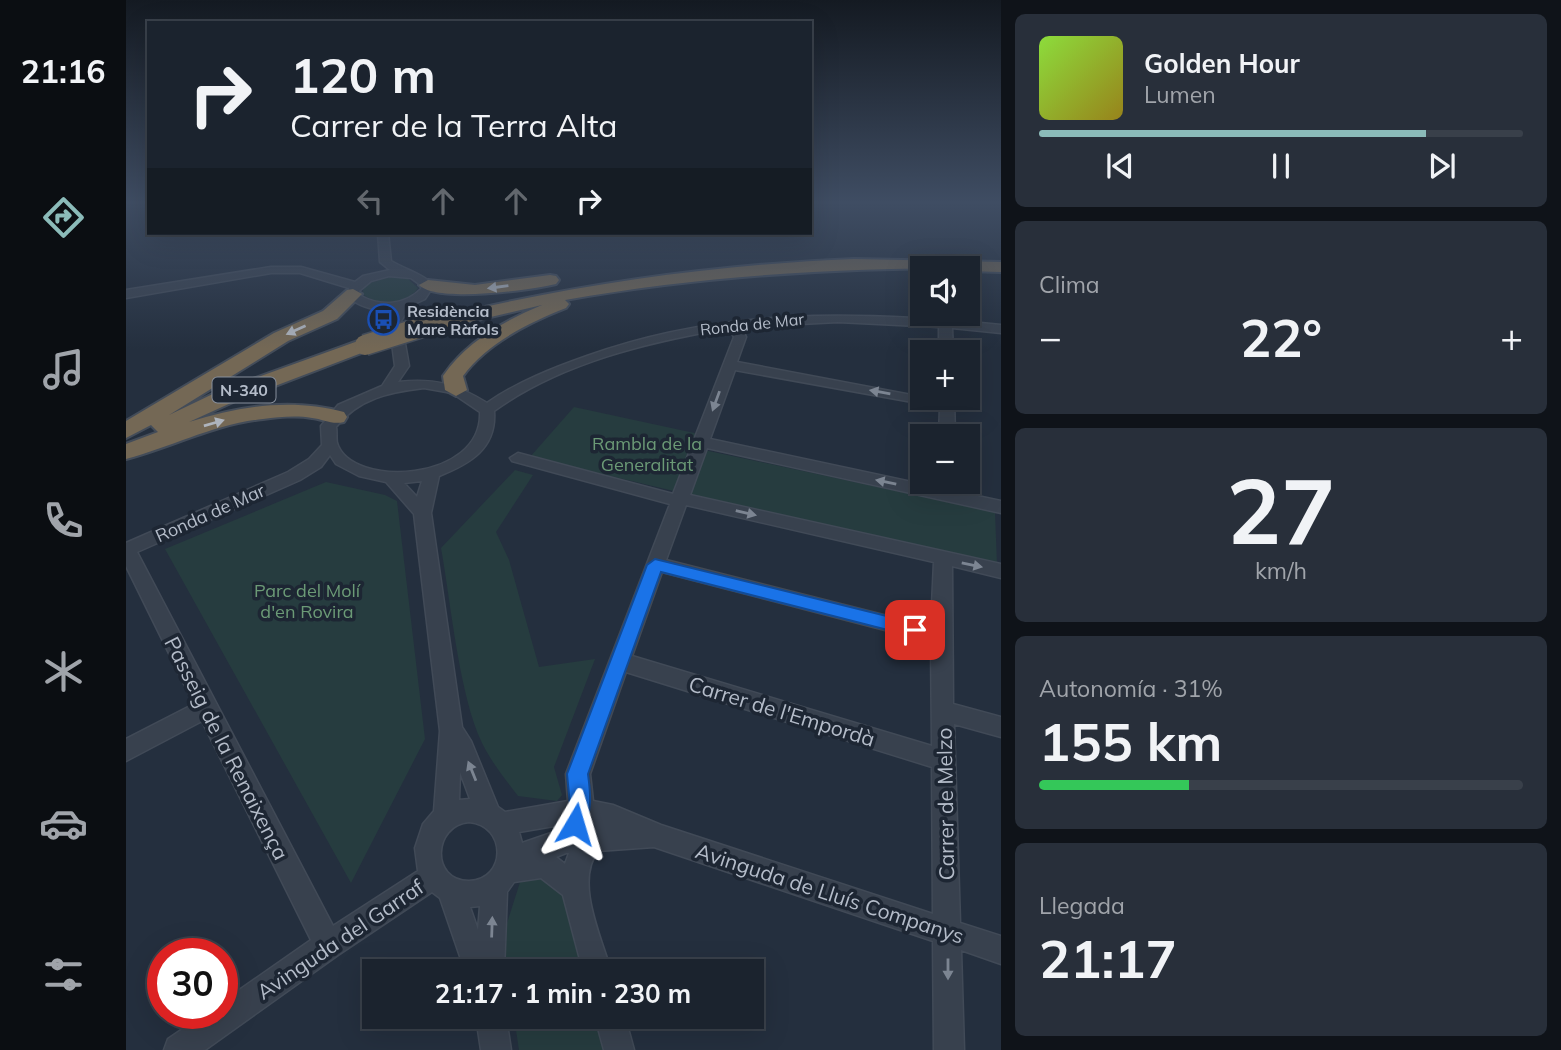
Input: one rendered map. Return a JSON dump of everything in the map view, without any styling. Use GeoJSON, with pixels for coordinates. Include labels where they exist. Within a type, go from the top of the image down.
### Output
{"type":"FeatureCollection","features":[{"type":"Feature","properties":{"kind":"highway","name":"N-340"},"geometry":{"type":"LineString","coordinates":[[126,442],[225,397],[365,345],[508,305],[612,284],[702,272],[809,264],[891,262],[1001,267]]}},
{"type":"Feature","properties":{"kind":"highway"},"geometry":{"type":"LineString","coordinates":[[428,285],[475,290],[634,269],[718,263],[809,264]]}},
{"type":"Feature","properties":{"kind":"highway"},"geometry":{"type":"LineString","coordinates":[[462,393],[453,376],[464,362],[504,332],[556,305],[611,290],[674,278],[809,264]]}},
{"type":"Feature","properties":{"kind":"highway"},"geometry":{"type":"LineString","coordinates":[[126,431],[281,337],[330,315],[354,290]]}},
{"type":"Feature","properties":{"kind":"highway"},"geometry":{"type":"LineString","coordinates":[[126,452],[248,414],[310,408],[336,417]]}},
{"type":"Feature","properties":{"kind":"street"},"geometry":{"type":"LineString","coordinates":[[354,290],[375,275],[386,262],[385,251]]}},
{"type":"Feature","properties":{"kind":"street"},"geometry":{"type":"LineString","coordinates":[[386,262],[401,273]]}},
{"type":"Feature","properties":{"kind":"street"},"geometry":{"type":"LineString","coordinates":[[126,294],[271,270],[309,271],[354,290],[361,302],[375,306],[395,321]]}},
{"type":"Feature","properties":{"kind":"street"},"geometry":{"type":"LineString","coordinates":[[375,275],[401,273],[418,276],[428,285],[423,296],[406,303],[375,306]]}},
{"type":"Feature","properties":{"kind":"street"},"geometry":{"type":"LineString","coordinates":[[406,303],[395,321],[402,366],[424,384]]}},
{"type":"Feature","properties":{"kind":"street","name":"Ronda de Mar"},"geometry":{"type":"LineString","coordinates":[[487,410],[513,391],[624,345],[733,323],[835,316],[910,321]]}},
{"type":"Feature","properties":{"kind":"street"},"geometry":{"type":"LineString","coordinates":[[594,959],[573,886],[581,847],[578,840],[581,805],[578,774],[740,337],[733,323]]}},
{"type":"Feature","properties":{"kind":"street","name":"Ronda de Mar"},"geometry":{"type":"LineString","coordinates":[[979,326],[1001,328]]}},
{"type":"Feature","properties":{"kind":"street"},"geometry":{"type":"LineString","coordinates":[[729,365],[910,394]]}},
{"type":"Feature","properties":{"kind":"street"},"geometry":{"type":"LineString","coordinates":[[387,389],[402,366]]}},
{"type":"Feature","properties":{"kind":"street"},"geometry":{"type":"LineString","coordinates":[[424,384],[462,393],[487,410],[486,437],[472,454],[431,475],[391,478],[367,475],[347,467],[335,457],[329,446],[328,436],[336,417],[353,402],[387,389],[424,384]]}},
{"type":"Feature","properties":{"kind":"street","name":"Ronda de Mar"},"geometry":{"type":"LineString","coordinates":[[462,393],[513,391]]}},
{"type":"Feature","properties":{"kind":"street"},"geometry":{"type":"LineString","coordinates":[[701,442],[910,481]]}},
{"type":"Feature","properties":{"kind":"street","name":"Ronda de Mar"},"geometry":{"type":"LineString","coordinates":[[126,550],[294,476],[315,463],[329,446]]}},
{"type":"Feature","properties":{"kind":"street"},"geometry":{"type":"LineString","coordinates":[[518,458],[679,500],[1001,571]]}},
{"type":"Feature","properties":{"kind":"street","name":"Ronda de Mar"},"geometry":{"type":"LineString","coordinates":[[294,476],[347,467]]}},
{"type":"Feature","properties":{"kind":"street"},"geometry":{"type":"LineString","coordinates":[[431,475],[422,513],[450,730],[446,819]]}},
{"type":"Feature","properties":{"kind":"street"},"geometry":{"type":"LineString","coordinates":[[391,478],[422,513]]}},
{"type":"Feature","properties":{"kind":"street"},"geometry":{"type":"LineString","coordinates":[[965,494],[1001,507]]}},
{"type":"Feature","properties":{"kind":"street","name":"Passeig de la Renaixença"},"geometry":{"type":"LineString","coordinates":[[126,550],[328,945]]}},
{"type":"Feature","properties":{"kind":"street","name":"Carrer de Melzo"},"geometry":{"type":"LineString","coordinates":[[943,558],[941,637],[949,1050]]}},
{"type":"Feature","properties":{"kind":"street"},"geometry":{"type":"LineString","coordinates":[[655,565],[941,637]]}},
{"type":"Feature","properties":{"kind":"street","name":"Carrer de l'Empordà"},"geometry":{"type":"LineString","coordinates":[[619,661],[944,760]]}},
{"type":"Feature","properties":{"kind":"street"},"geometry":{"type":"LineString","coordinates":[[126,751],[206,708]]}},
{"type":"Feature","properties":{"kind":"street"},"geometry":{"type":"LineString","coordinates":[[943,710],[1001,727]]}},
{"type":"Feature","properties":{"kind":"street"},"geometry":{"type":"LineString","coordinates":[[450,730],[460,741],[496,819],[509,836],[492,959]]}},
{"type":"Feature","properties":{"kind":"street"},"geometry":{"type":"LineString","coordinates":[[474,959],[442,884],[427,865],[429,839],[446,819],[467,810],[496,819]]}},
{"type":"Feature","properties":{"kind":"street","name":"Avinguda de Lluís Companys"},"geometry":{"type":"LineString","coordinates":[[496,819],[589,812],[617,819],[658,836],[1001,950]]}},
{"type":"Feature","properties":{"kind":"street"},"geometry":{"type":"LineString","coordinates":[[578,840],[617,819]]}},
{"type":"Feature","properties":{"kind":"street","name":"Avinguda de Lluís Companys"},"geometry":{"type":"LineString","coordinates":[[503,871],[578,840],[658,836]]}},
{"type":"Feature","properties":{"kind":"street"},"geometry":{"type":"LineString","coordinates":[[442,884],[466,894],[503,871],[545,865],[573,886]]}},
{"type":"Feature","properties":{"kind":"street","name":"Avinguda del Garraf"},"geometry":{"type":"LineString","coordinates":[[179,1050],[328,945],[442,884]]}},
{"type":"Feature","properties":{"kind":"street"},"geometry":{"type":"LineString","coordinates":[[493,1029],[496,1050]]}},
{"type":"Feature","properties":{"kind":"street"},"geometry":{"type":"LineString","coordinates":[[614,1029],[620,1050]]}},
{"type":"Feature","properties":{"kind":"green space"},"geometry":{"type":"Polygon","coordinates":[[[390,277],[407,278],[418,288],[407,298],[391,302],[375,300],[362,293],[366,284],[390,277]]]}},
{"type":"Feature","properties":{"kind":"green space","name":"Rambla de la Generalitat"},"geometry":{"type":"Polygon","coordinates":[[[574,407],[699,434],[678,492],[530,457],[574,407]]]}},
{"type":"Feature","properties":{"kind":"green space","name":"Rambla de la Generalitat"},"geometry":{"type":"Polygon","coordinates":[[[704,450],[995,512],[997,565],[688,494],[704,450]]]}},
{"type":"Feature","properties":{"kind":"green space"},"geometry":{"type":"Polygon","coordinates":[[[515,470],[533,475],[496,532],[509,560],[539,667],[595,659],[554,767],[562,795],[557,801],[518,796],[482,743],[467,700],[441,548],[515,470]]]}},
{"type":"Feature","properties":{"kind":"green space","name":"Parc del Molí d'en Rovira"},"geometry":{"type":"Polygon","coordinates":[[[326,482],[385,495],[397,501],[425,739],[351,883],[165,549],[326,482]]]}},
{"type":"Feature","properties":{"kind":"green space"},"geometry":{"type":"Polygon","coordinates":[[[548,872],[571,898],[587,959],[505,959],[502,939],[521,879],[548,872]]]}},
{"type":"Feature","properties":{"kind":"green space"},"geometry":{"type":"Polygon","coordinates":[[[516,1029],[604,1029],[609,1050],[519,1050],[516,1029]]]}},
{"type":"Feature","properties":{"kind":"place","name":"Residència Mare Ràfols"},"geometry":{"type":"Point","coordinates":[384,320]}},
{"type":"Feature","properties":{"kind":"route"},"geometry":{"type":"LineString","coordinates":[[575,824],[581,805],[578,774],[655,565],[915,630]]}}]}
